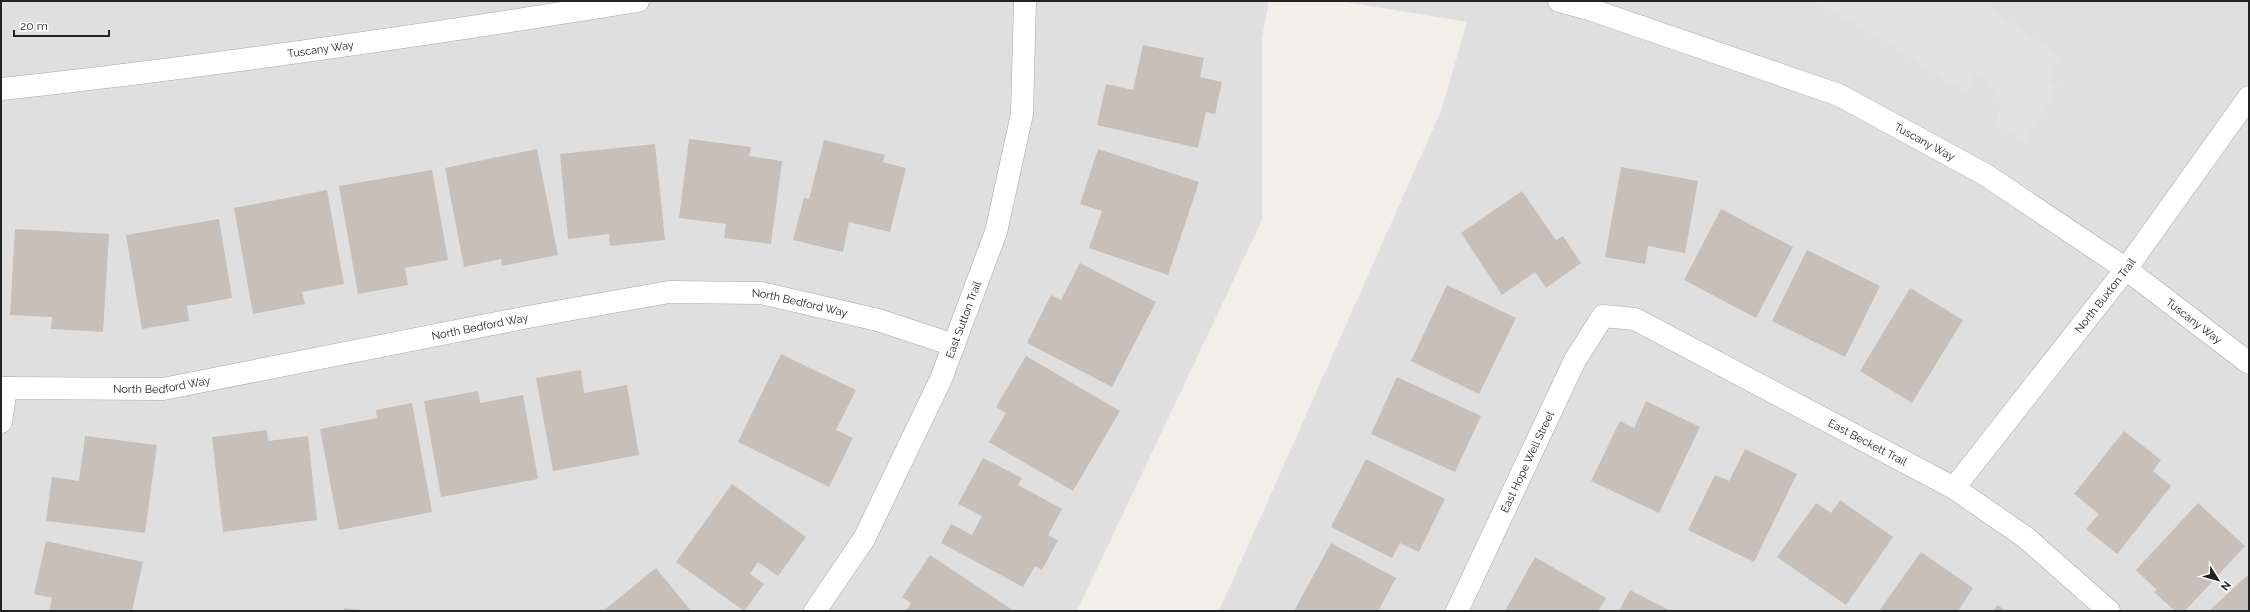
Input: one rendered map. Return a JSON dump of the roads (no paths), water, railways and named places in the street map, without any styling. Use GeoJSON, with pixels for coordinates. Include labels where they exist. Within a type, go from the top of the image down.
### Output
{"type":"FeatureCollection","features":[{"type":"Feature","properties":{"kind":"street","name":"Tuscany Way"},"geometry":{"type":"LineString","coordinates":[[1,89],[145,74],[450,31],[638,1]]}},
{"type":"Feature","properties":{"kind":"street","name":"East Sutton Trail"},"geometry":{"type":"LineString","coordinates":[[815,611],[864,539],[941,379],[996,232],[1022,114],[1025,1]]}},
{"type":"Feature","properties":{"kind":"street","name":"Tuscany Way"},"geometry":{"type":"LineString","coordinates":[[1559,1],[1592,10],[1839,95],[1986,175],[2126,269],[2249,364]]}},
{"type":"Feature","properties":{"kind":"street","name":"North Buxton Trail"},"geometry":{"type":"LineString","coordinates":[[1954,488],[2126,269],[2249,97]]}},
{"type":"Feature","properties":{"kind":"street","name":"North Bedford Way"},"geometry":{"type":"LineString","coordinates":[[3,388],[163,389],[528,317],[668,292],[761,293],[878,320],[954,345]]}},
{"type":"Feature","properties":{"kind":"street","name":"East Beckett Trail"},"geometry":{"type":"LineString","coordinates":[[1604,316],[1635,319],[1954,488],[2025,537],[2108,611]]}},
{"type":"Feature","properties":{"kind":"street","name":"East Hope Well Street"},"geometry":{"type":"LineString","coordinates":[[1457,611],[1575,360],[1604,316]]}},
{"type":"Feature","properties":{"kind":"street"},"geometry":{"type":"LineString","coordinates":[[1,422],[3,388]]}}]}
